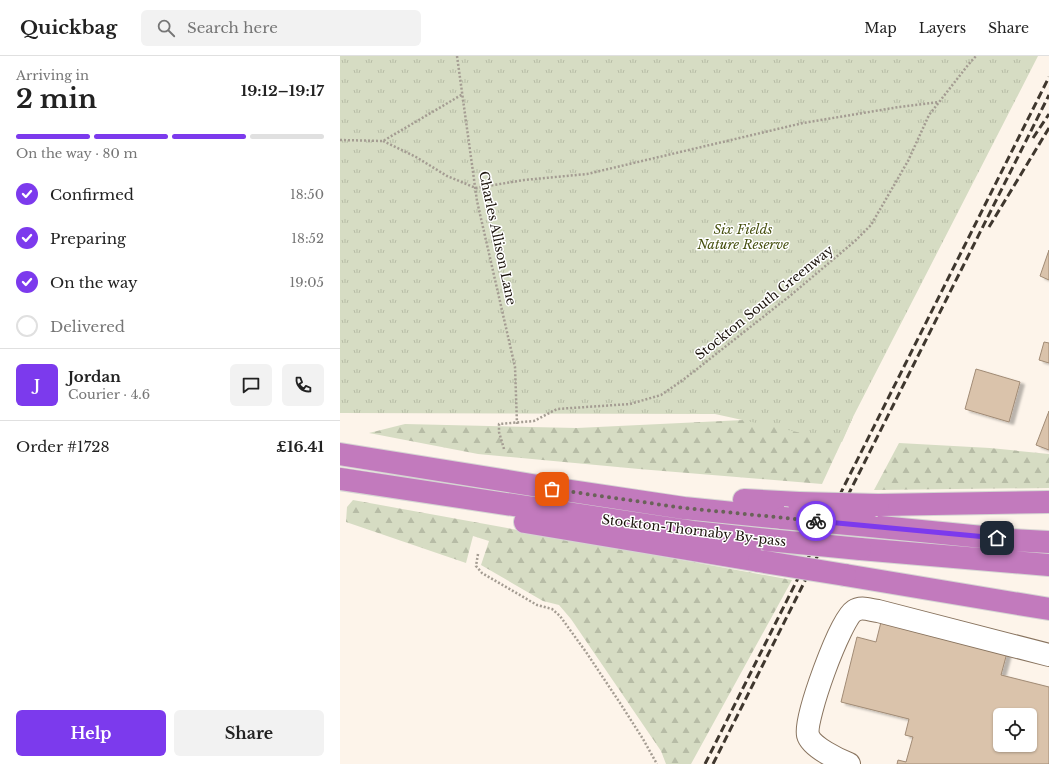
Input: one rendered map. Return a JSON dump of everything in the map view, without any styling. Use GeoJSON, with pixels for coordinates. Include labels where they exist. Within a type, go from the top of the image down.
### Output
{"type":"FeatureCollection","features":[{"type":"Feature","properties":{"kind":"highway","name":"Stockton-Thornaby By-pass"},"geometry":{"type":"LineString","coordinates":[[340,454],[684,508],[1013,540],[1049,542]]}},
{"type":"Feature","properties":{"kind":"highway","name":"Stockton-Thornaby By-pass"},"geometry":{"type":"LineString","coordinates":[[343,479],[693,532],[860,549],[1049,565]]}},
{"type":"Feature","properties":{"kind":"highway"},"geometry":{"type":"LineString","coordinates":[[343,479],[455,510],[1049,609]]}},
{"type":"Feature","properties":{"kind":"highway"},"geometry":{"type":"LineString","coordinates":[[538,486],[640,491],[754,501],[799,503],[900,505],[1049,502]]}},
{"type":"Feature","properties":{"kind":"lane"},"geometry":{"type":"LineString","coordinates":[[849,764],[835,758],[812,743],[808,735],[810,714],[832,648],[849,616],[854,611],[862,608],[878,611],[1049,655]]}},
{"type":"Feature","properties":{"kind":"path","name":"Charles Allison Lane"},"geometry":{"type":"LineString","coordinates":[[457,56],[477,201],[516,367],[517,424]]}},
{"type":"Feature","properties":{"kind":"path","name":"Stockton South Greenway"},"geometry":{"type":"LineString","coordinates":[[504,449],[499,432],[499,424],[517,424],[534,421],[557,409],[630,404],[661,395],[683,380],[821,270],[871,225],[908,161],[930,116],[968,64],[976,56]]}},
{"type":"Feature","properties":{"kind":"path"},"geometry":{"type":"LineString","coordinates":[[383,141],[463,94]]}},
{"type":"Feature","properties":{"kind":"path"},"geometry":{"type":"LineString","coordinates":[[340,140],[383,141],[416,157],[447,176],[476,188],[524,180],[586,174],[803,123],[899,107],[940,102]]}},
{"type":"Feature","properties":{"kind":"path"},"geometry":{"type":"LineString","coordinates":[[478,554],[476,566],[482,573],[536,605],[552,609],[560,616],[624,709],[657,764]]}},
{"type":"Feature","properties":{"kind":"green space","name":"Six Fields Nature Reserve"},"geometry":{"type":"Polygon","coordinates":[[[340,56],[1038,56],[853,417],[842,442],[715,414],[340,413],[340,56]]]}},
{"type":"Feature","properties":{"kind":"green space"},"geometry":{"type":"Polygon","coordinates":[[[804,417],[853,417],[822,484],[478,454],[369,433],[405,424],[577,428],[804,417]]]}},
{"type":"Feature","properties":{"kind":"green space"},"geometry":{"type":"Polygon","coordinates":[[[899,443],[990,448],[1049,454],[1049,488],[874,490],[899,443]]]}},
{"type":"Feature","properties":{"kind":"green space"},"geometry":{"type":"Polygon","coordinates":[[[353,500],[792,580],[691,764],[666,764],[661,751],[571,619],[559,605],[543,601],[481,565],[489,541],[473,536],[466,563],[346,522],[347,507],[353,500]]]}},
{"type":"Feature","properties":{"kind":"building"},"geometry":{"type":"Polygon","coordinates":[[[1049,250],[1049,280],[1040,276],[1049,250]]]}},
{"type":"Feature","properties":{"kind":"building"},"geometry":{"type":"Polygon","coordinates":[[[1044,342],[1049,343],[1049,363],[1039,360],[1044,342]]]}},
{"type":"Feature","properties":{"kind":"building"},"geometry":{"type":"Polygon","coordinates":[[[976,369],[1020,382],[1009,422],[965,409],[976,369]]]}},
{"type":"Feature","properties":{"kind":"building"},"geometry":{"type":"Polygon","coordinates":[[[1049,411],[1049,450],[1036,445],[1049,411]]]}},
{"type":"Feature","properties":{"kind":"building"},"geometry":{"type":"Polygon","coordinates":[[[882,618],[1008,649],[1001,675],[1049,687],[1049,764],[897,764],[898,760],[906,762],[913,737],[905,735],[909,719],[841,702],[857,637],[876,642],[882,618]]]}},
{"type":"Feature","properties":{"kind":"railway"},"geometry":{"type":"LineString","coordinates":[[705,764],[1049,77]]}},
{"type":"Feature","properties":{"kind":"railway"},"geometry":{"type":"LineString","coordinates":[[713,764],[1049,95]]}},
{"type":"Feature","properties":{"kind":"railway"},"geometry":{"type":"LineString","coordinates":[[1033,138],[1049,114]]}},
{"type":"Feature","properties":{"kind":"railway"},"geometry":{"type":"LineString","coordinates":[[989,227],[1049,128]]}},
{"type":"Feature","properties":{"kind":"way so far"},"geometry":{"type":"LineString","coordinates":[[552,489],[684,508],[816,521]]}},
{"type":"Feature","properties":{"kind":"route"},"geometry":{"type":"LineString","coordinates":[[816,521],[997,538]]}}]}
